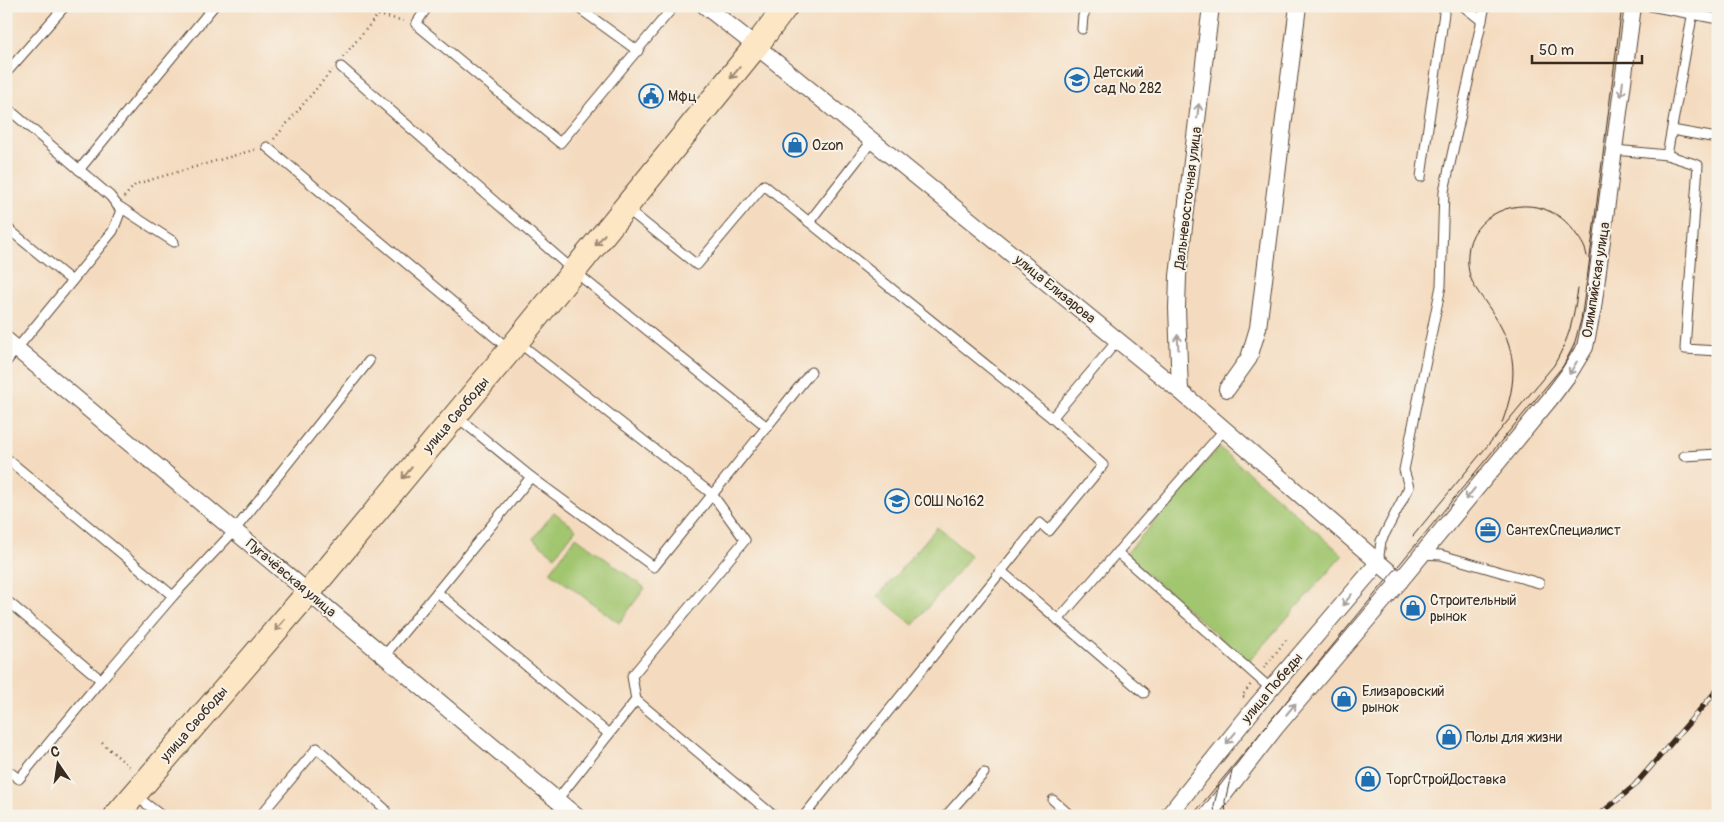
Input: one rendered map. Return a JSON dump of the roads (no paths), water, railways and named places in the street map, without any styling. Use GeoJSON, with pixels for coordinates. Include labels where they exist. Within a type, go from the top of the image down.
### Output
{"type":"FeatureCollection","features":[{"type":"Feature","properties":{"kind":"street","name":"улица Елизарова"},"geometry":{"type":"LineString","coordinates":[[705,6],[1180,391],[1400,581]]}},
{"type":"Feature","properties":{"kind":"street","name":"улица Свободы"},"geometry":{"type":"LineString","coordinates":[[116,816],[308,593],[514,346],[756,46],[786,6]]}},
{"type":"Feature","properties":{"kind":"street","name":"Дальневосточная улица"},"geometry":{"type":"LineString","coordinates":[[1180,391],[1177,308],[1178,276],[1211,6]]}},
{"type":"Feature","properties":{"kind":"street"},"geometry":{"type":"LineString","coordinates":[[1227,389],[1249,358],[1258,328],[1298,6]]}},
{"type":"Feature","properties":{"kind":"street","name":"Олимпийская улица"},"geometry":{"type":"LineString","coordinates":[[1400,581],[1420,554],[1568,375],[1585,347],[1593,308],[1633,6]]}},
{"type":"Feature","properties":{"kind":"street","name":"Пугачёвская улица"},"geometry":{"type":"LineString","coordinates":[[12,344],[576,816]]}},
{"type":"Feature","properties":{"kind":"street","name":"улица Победы"},"geometry":{"type":"LineString","coordinates":[[1168,816],[1271,689],[1378,563]]}},
{"type":"Feature","properties":{"kind":"street","name":"улица Победы"},"geometry":{"type":"LineString","coordinates":[[1207,816],[1282,719],[1400,581]]}},
{"type":"Feature","properties":{"kind":"lane"},"geometry":{"type":"LineString","coordinates":[[6,73],[65,6]]}},
{"type":"Feature","properties":{"kind":"lane"},"geometry":{"type":"LineString","coordinates":[[79,170],[214,6]]}},
{"type":"Feature","properties":{"kind":"lane"},"geometry":{"type":"LineString","coordinates":[[428,6],[416,24],[560,142],[674,6]]}},
{"type":"Feature","properties":{"kind":"lane"},"geometry":{"type":"LineString","coordinates":[[576,6],[638,51]]}},
{"type":"Feature","properties":{"kind":"lane"},"geometry":{"type":"LineString","coordinates":[[1082,29],[1082,16],[1088,6]]}},
{"type":"Feature","properties":{"kind":"lane"},"geometry":{"type":"LineString","coordinates":[[1421,177],[1445,6]]}},
{"type":"Feature","properties":{"kind":"lane"},"geometry":{"type":"LineString","coordinates":[[1463,6],[1482,21]]}},
{"type":"Feature","properties":{"kind":"lane"},"geometry":{"type":"LineString","coordinates":[[1378,563],[1381,541],[1408,487],[1404,470],[1441,286],[1444,191],[1485,6]]}},
{"type":"Feature","properties":{"kind":"lane"},"geometry":{"type":"LineString","coordinates":[[1650,6],[1693,10],[1718,19]]}},
{"type":"Feature","properties":{"kind":"lane"},"geometry":{"type":"LineString","coordinates":[[1667,155],[1693,10]]}},
{"type":"Feature","properties":{"kind":"lane"},"geometry":{"type":"LineString","coordinates":[[339,64],[574,271],[767,427]]}},
{"type":"Feature","properties":{"kind":"lane"},"geometry":{"type":"LineString","coordinates":[[6,107],[110,196],[121,210],[113,231],[72,281],[12,344],[6,362]]}},
{"type":"Feature","properties":{"kind":"lane"},"geometry":{"type":"LineString","coordinates":[[1672,130],[1711,137]]}},
{"type":"Feature","properties":{"kind":"lane"},"geometry":{"type":"LineString","coordinates":[[809,222],[872,141]]}},
{"type":"Feature","properties":{"kind":"lane"},"geometry":{"type":"LineString","coordinates":[[267,147],[514,346],[712,494],[745,540],[632,676],[636,700],[774,816]]}},
{"type":"Feature","properties":{"kind":"lane"},"geometry":{"type":"LineString","coordinates":[[1615,150],[1667,155],[1698,165],[1685,349],[1718,351]]}},
{"type":"Feature","properties":{"kind":"lane"},"geometry":{"type":"LineString","coordinates":[[626,208],[697,265],[764,185],[1052,418],[1103,465],[1049,531],[1040,523],[804,816]]}},
{"type":"Feature","properties":{"kind":"lane"},"geometry":{"type":"LineString","coordinates":[[117,205],[174,242]]}},
{"type":"Feature","properties":{"kind":"lane"},"geometry":{"type":"LineString","coordinates":[[6,227],[72,281]]}},
{"type":"Feature","properties":{"kind":"lane"},"geometry":{"type":"LineString","coordinates":[[1052,418],[1118,340]]}},
{"type":"Feature","properties":{"kind":"lane"},"geometry":{"type":"LineString","coordinates":[[6,769],[19,779],[101,680],[234,531],[370,361]]}},
{"type":"Feature","properties":{"kind":"lane"},"geometry":{"type":"LineString","coordinates":[[455,416],[531,477],[654,567],[811,372]]}},
{"type":"Feature","properties":{"kind":"lane"},"geometry":{"type":"LineString","coordinates":[[1058,620],[1224,429]]}},
{"type":"Feature","properties":{"kind":"lane"},"geometry":{"type":"LineString","coordinates":[[1684,456],[1718,454]]}},
{"type":"Feature","properties":{"kind":"lane"},"geometry":{"type":"LineString","coordinates":[[6,458],[174,596]]}},
{"type":"Feature","properties":{"kind":"lane"},"geometry":{"type":"LineString","coordinates":[[384,656],[531,477]]}},
{"type":"Feature","properties":{"kind":"lane"},"geometry":{"type":"LineString","coordinates":[[1117,552],[1271,689]]}},
{"type":"Feature","properties":{"kind":"lane"},"geometry":{"type":"LineString","coordinates":[[1420,554],[1441,555],[1539,583]]}},
{"type":"Feature","properties":{"kind":"lane"},"geometry":{"type":"LineString","coordinates":[[1001,571],[1144,693]]}},
{"type":"Feature","properties":{"kind":"lane"},"geometry":{"type":"LineString","coordinates":[[437,592],[609,734]]}},
{"type":"Feature","properties":{"kind":"lane"},"geometry":{"type":"LineString","coordinates":[[6,600],[101,680]]}},
{"type":"Feature","properties":{"kind":"lane"},"geometry":{"type":"LineString","coordinates":[[557,800],[636,700]]}},
{"type":"Feature","properties":{"kind":"lane"},"geometry":{"type":"LineString","coordinates":[[260,816],[317,748],[385,809],[384,816]]}},
{"type":"Feature","properties":{"kind":"lane"},"geometry":{"type":"LineString","coordinates":[[946,816],[984,774]]}},
{"type":"Feature","properties":{"kind":"lane"},"geometry":{"type":"LineString","coordinates":[[140,787],[162,816]]}},
{"type":"Feature","properties":{"kind":"lane"},"geometry":{"type":"LineString","coordinates":[[1053,800],[1071,816]]}},
{"type":"Feature","properties":{"kind":"tram line"},"geometry":{"type":"LineString","coordinates":[[1192,816],[1563,366],[1574,345],[1581,320],[1622,6]]}},
{"type":"Feature","properties":{"kind":"tram line"},"geometry":{"type":"LineString","coordinates":[[1502,423],[1513,379],[1511,353],[1501,326],[1471,279],[1468,264],[1471,240],[1477,229],[1486,219],[1498,212],[1524,206],[1538,207],[1555,214],[1568,224],[1582,242],[1587,257]]}},
{"type":"Feature","properties":{"kind":"tram line"},"geometry":{"type":"LineString","coordinates":[[1413,536],[1554,365],[1564,346],[1570,328],[1578,289]]}},
{"type":"Feature","properties":{"kind":"tram line"},"geometry":{"type":"LineString","coordinates":[[1226,816],[1225,801],[1232,771]]}},
{"type":"Feature","properties":{"kind":"tram line"},"geometry":{"type":"LineString","coordinates":[[1215,816],[1214,805],[1219,785]]}},
{"type":"Feature","properties":{"kind":"railway"},"geometry":{"type":"LineString","coordinates":[[1598,816],[1634,786],[1718,689]]}},
{"type":"Feature","properties":{"kind":"place","name":"Детский сад № 282"},"geometry":{"type":"Point","coordinates":[1077,80]}},
{"type":"Feature","properties":{"kind":"place","name":"Мфц"},"geometry":{"type":"Point","coordinates":[651,96]}},
{"type":"Feature","properties":{"kind":"place","name":"Ozon"},"geometry":{"type":"Point","coordinates":[795,145]}},
{"type":"Feature","properties":{"kind":"place","name":"СОШ №162"},"geometry":{"type":"Point","coordinates":[897,501]}},
{"type":"Feature","properties":{"kind":"place","name":"СантехСпециалист"},"geometry":{"type":"Point","coordinates":[1488,530]}},
{"type":"Feature","properties":{"kind":"place","name":"Строительный рынок"},"geometry":{"type":"Point","coordinates":[1413,608]}},
{"type":"Feature","properties":{"kind":"place","name":"Елизаровский рынок"},"geometry":{"type":"Point","coordinates":[1344,699]}},
{"type":"Feature","properties":{"kind":"place","name":"Полы для жизни"},"geometry":{"type":"Point","coordinates":[1449,737]}},
{"type":"Feature","properties":{"kind":"place","name":"ТоргСтройДоставка"},"geometry":{"type":"Point","coordinates":[1368,779]}}]}
